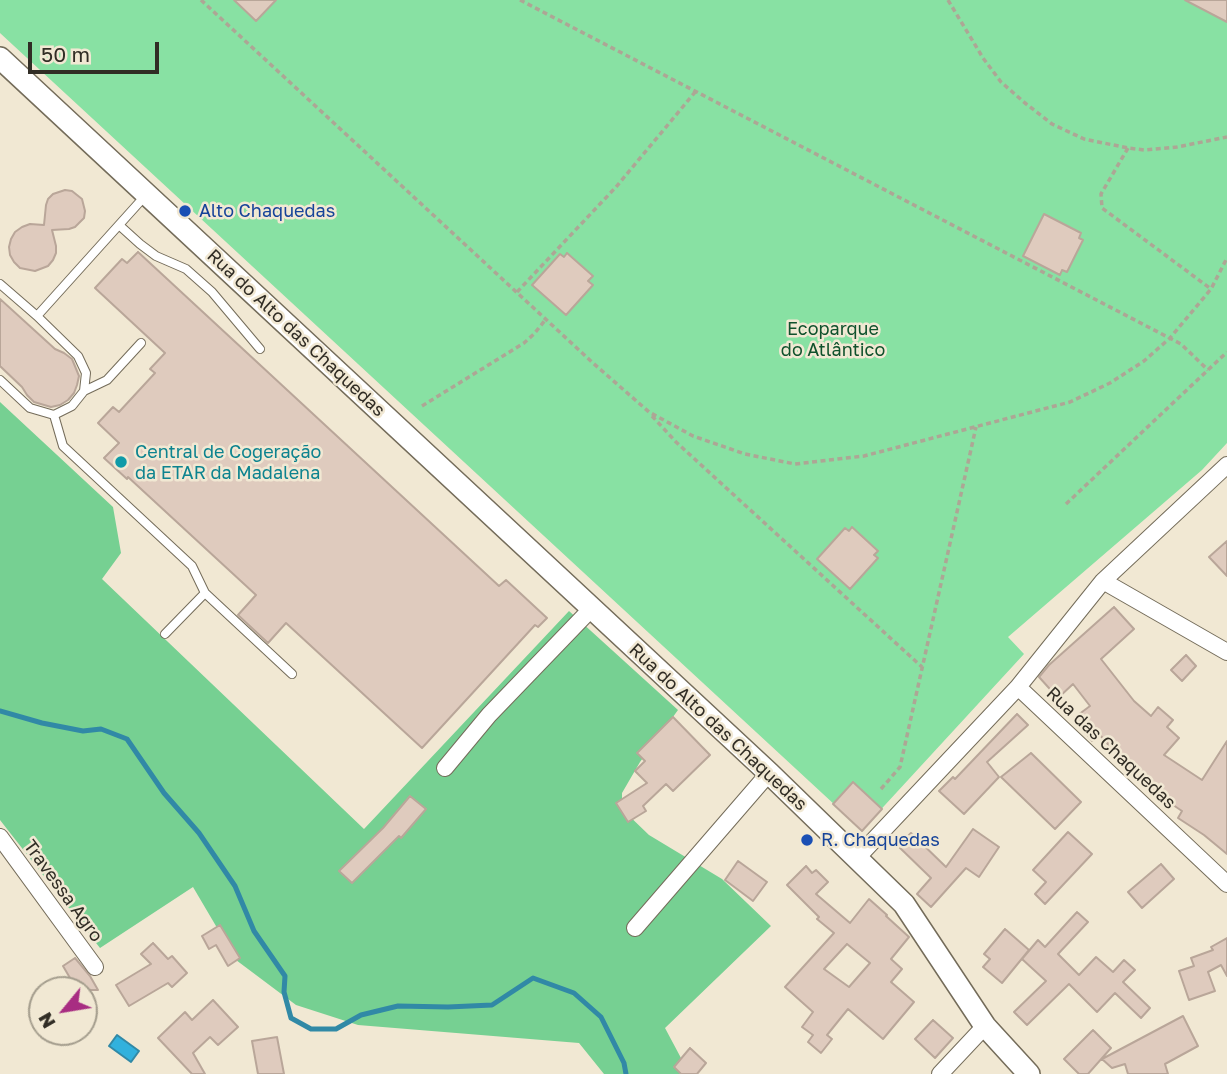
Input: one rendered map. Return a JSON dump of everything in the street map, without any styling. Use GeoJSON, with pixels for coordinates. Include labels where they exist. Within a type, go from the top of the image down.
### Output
{"type":"FeatureCollection","features":[{"type":"Feature","properties":{"kind":"street","name":"Rua do Alto das Chaquedas"},"geometry":{"type":"LineString","coordinates":[[0,58],[769,773],[904,904],[985,1026],[1029,1074]]}},
{"type":"Feature","properties":{"kind":"street"},"geometry":{"type":"LineString","coordinates":[[1018,687],[1103,581],[1227,465]]}},
{"type":"Feature","properties":{"kind":"street"},"geometry":{"type":"LineString","coordinates":[[1103,581],[1227,652]]}},
{"type":"Feature","properties":{"kind":"street"},"geometry":{"type":"LineString","coordinates":[[445,768],[489,715],[592,608]]}},
{"type":"Feature","properties":{"kind":"street","name":"Rua das Chaquedas"},"geometry":{"type":"LineString","coordinates":[[856,859],[1018,687],[1227,884]]}},
{"type":"Feature","properties":{"kind":"street"},"geometry":{"type":"LineString","coordinates":[[635,929],[769,773]]}},
{"type":"Feature","properties":{"kind":"street","name":"Travessa Agro"},"geometry":{"type":"LineString","coordinates":[[0,837],[95,967]]}},
{"type":"Feature","properties":{"kind":"street"},"geometry":{"type":"LineString","coordinates":[[940,1074],[985,1026]]}},
{"type":"Feature","properties":{"kind":"lane"},"geometry":{"type":"LineString","coordinates":[[37,316],[147,194]]}},
{"type":"Feature","properties":{"kind":"lane"},"geometry":{"type":"LineString","coordinates":[[119,225],[156,256],[186,268],[212,292],[260,349]]}},
{"type":"Feature","properties":{"kind":"lane"},"geometry":{"type":"LineString","coordinates":[[0,284],[78,356],[86,373],[84,391]]}},
{"type":"Feature","properties":{"kind":"lane"},"geometry":{"type":"LineString","coordinates":[[0,380],[30,408],[54,415],[72,406],[84,391],[107,380],[141,343]]}},
{"type":"Feature","properties":{"kind":"lane"},"geometry":{"type":"LineString","coordinates":[[54,415],[63,446],[192,566],[205,593],[292,674]]}},
{"type":"Feature","properties":{"kind":"lane"},"geometry":{"type":"LineString","coordinates":[[165,634],[205,593]]}},
{"type":"Feature","properties":{"kind":"path"},"geometry":{"type":"LineString","coordinates":[[520,0],[1170,338],[1181,344],[1208,370]]}},
{"type":"Feature","properties":{"kind":"path"},"geometry":{"type":"LineString","coordinates":[[948,0],[1001,82],[1052,124],[1084,139],[1144,150],[1177,147],[1227,137]]}},
{"type":"Feature","properties":{"kind":"path"},"geometry":{"type":"LineString","coordinates":[[204,1],[545,319],[649,411],[676,442],[922,667]]}},
{"type":"Feature","properties":{"kind":"path"},"geometry":{"type":"LineString","coordinates":[[516,292],[616,187],[695,91]]}},
{"type":"Feature","properties":{"kind":"path"},"geometry":{"type":"LineString","coordinates":[[1128,148],[1101,194],[1102,208],[1210,289]]}},
{"type":"Feature","properties":{"kind":"path"},"geometry":{"type":"LineString","coordinates":[[649,411],[693,436],[746,454],[795,464],[864,456],[976,427],[1070,402],[1110,383],[1144,361],[1170,338],[1210,289],[1227,258]]}},
{"type":"Feature","properties":{"kind":"path"},"geometry":{"type":"LineString","coordinates":[[422,406],[524,343],[545,319]]}},
{"type":"Feature","properties":{"kind":"path"},"geometry":{"type":"LineString","coordinates":[[1066,504],[1227,352]]}},
{"type":"Feature","properties":{"kind":"path"},"geometry":{"type":"LineString","coordinates":[[881,789],[900,767],[976,427]]}},
{"type":"Feature","properties":{"kind":"green space","name":"Ecoparque do Atlântico"},"geometry":{"type":"Polygon","coordinates":[[[0,0],[1227,0],[1227,443],[1202,470],[1008,637],[1024,654],[862,830],[0,33],[0,0]]]}},
{"type":"Feature","properties":{"kind":"green space"},"geometry":{"type":"Polygon","coordinates":[[[0,402],[113,507],[121,553],[102,579],[364,829],[569,611],[678,710],[640,762],[622,793],[622,809],[649,835],[722,879],[771,926],[665,1028],[692,1074],[604,1074],[579,1043],[358,1025],[296,1005],[236,960],[193,887],[100,948],[0,820],[0,402]]]}},
{"type":"Feature","properties":{"kind":"water"},"geometry":{"type":"Polygon","coordinates":[[[117,1035],[139,1051],[131,1062],[109,1046],[117,1035]]]}},
{"type":"Feature","properties":{"kind":"building"},"geometry":{"type":"Polygon","coordinates":[[[234,0],[276,0],[256,21],[234,0]]]}},
{"type":"Feature","properties":{"kind":"building"},"geometry":{"type":"Polygon","coordinates":[[[1185,0],[1227,0],[1227,22],[1185,0]]]}},
{"type":"Feature","properties":{"kind":"building"},"geometry":{"type":"Polygon","coordinates":[[[65,190],[72,191],[82,199],[84,218],[75,227],[52,230],[56,253],[48,266],[35,271],[20,268],[10,255],[9,247],[15,232],[30,224],[44,225],[48,199],[65,190]]]}},
{"type":"Feature","properties":{"kind":"building"},"geometry":{"type":"Polygon","coordinates":[[[1044,214],[1081,233],[1079,238],[1083,240],[1067,272],[1062,270],[1060,275],[1023,256],[1044,214]]]}},
{"type":"Feature","properties":{"kind":"building"},"geometry":{"type":"Polygon","coordinates":[[[138,252],[499,586],[506,580],[547,618],[538,627],[535,625],[422,748],[286,623],[268,643],[238,615],[256,595],[104,458],[119,443],[98,423],[113,407],[119,412],[155,373],[150,369],[165,353],[95,288],[122,259],[127,263],[138,252]]]}},
{"type":"Feature","properties":{"kind":"building"},"geometry":{"type":"Polygon","coordinates":[[[567,253],[593,276],[588,281],[593,285],[566,315],[532,285],[560,254],[564,257],[567,253]]]}},
{"type":"Feature","properties":{"kind":"building"},"geometry":{"type":"Polygon","coordinates":[[[0,299],[55,349],[72,359],[79,376],[77,385],[74,393],[60,405],[51,407],[34,402],[0,366],[0,299]]]}},
{"type":"Feature","properties":{"kind":"building"},"geometry":{"type":"Polygon","coordinates":[[[852,527],[878,551],[874,555],[878,558],[850,589],[817,559],[845,528],[849,531],[852,527]]]}},
{"type":"Feature","properties":{"kind":"building"},"geometry":{"type":"Polygon","coordinates":[[[1227,541],[1227,576],[1209,557],[1227,541]]]}},
{"type":"Feature","properties":{"kind":"building"},"geometry":{"type":"Polygon","coordinates":[[[1114,607],[1134,629],[1101,659],[1134,701],[1151,716],[1158,707],[1173,720],[1167,727],[1179,738],[1164,755],[1202,780],[1227,741],[1227,854],[1178,818],[1182,811],[1142,784],[1100,735],[1092,741],[1074,718],[1090,706],[1073,684],[1058,698],[1039,677],[1114,607]]]}},
{"type":"Feature","properties":{"kind":"building"},"geometry":{"type":"Polygon","coordinates":[[[1186,655],[1196,666],[1182,681],[1171,670],[1186,655]]]}},
{"type":"Feature","properties":{"kind":"building"},"geometry":{"type":"Polygon","coordinates":[[[1017,714],[1028,725],[987,762],[999,777],[964,814],[939,791],[953,777],[955,779],[1017,714]]]}},
{"type":"Feature","properties":{"kind":"building"},"geometry":{"type":"Polygon","coordinates":[[[673,717],[710,755],[673,791],[666,784],[643,806],[646,811],[628,822],[616,803],[647,783],[635,771],[645,761],[637,753],[673,717]]]}},
{"type":"Feature","properties":{"kind":"building"},"geometry":{"type":"Polygon","coordinates":[[[1031,753],[1081,802],[1055,829],[1001,777],[1031,753]]]}},
{"type":"Feature","properties":{"kind":"building"},"geometry":{"type":"Polygon","coordinates":[[[853,782],[882,809],[862,831],[833,804],[853,782]]]}},
{"type":"Feature","properties":{"kind":"building"},"geometry":{"type":"Polygon","coordinates":[[[410,796],[426,809],[401,838],[399,836],[352,883],[339,871],[383,828],[410,796]]]}},
{"type":"Feature","properties":{"kind":"building"},"geometry":{"type":"Polygon","coordinates":[[[973,829],[999,847],[979,877],[966,868],[931,907],[917,894],[931,878],[898,846],[911,833],[946,867],[973,829]]]}},
{"type":"Feature","properties":{"kind":"building"},"geometry":{"type":"Polygon","coordinates":[[[1068,832],[1092,854],[1045,904],[1035,894],[1046,882],[1033,870],[1068,832]]]}},
{"type":"Feature","properties":{"kind":"building"},"geometry":{"type":"Polygon","coordinates":[[[738,861],[767,882],[753,901],[725,880],[738,861]]]}},
{"type":"Feature","properties":{"kind":"building"},"geometry":{"type":"Polygon","coordinates":[[[1161,864],[1174,879],[1142,908],[1128,892],[1161,864]]]}},
{"type":"Feature","properties":{"kind":"building"},"geometry":{"type":"Polygon","coordinates":[[[806,866],[812,873],[816,870],[828,882],[816,894],[850,923],[869,899],[909,937],[891,959],[902,969],[891,982],[914,1002],[883,1039],[848,1009],[827,1035],[832,1039],[821,1053],[808,1042],[813,1035],[802,1027],[813,1012],[785,987],[834,933],[817,919],[819,917],[787,885],[806,866]],[[847,944],[824,969],[849,987],[870,963],[847,944]]]}},
{"type":"Feature","properties":{"kind":"building"},"geometry":{"type":"Polygon","coordinates":[[[1077,912],[1088,922],[1058,954],[1079,975],[1096,957],[1113,972],[1124,960],[1135,970],[1123,982],[1150,1008],[1141,1018],[1115,993],[1097,1012],[1069,984],[1027,1025],[1014,1012],[1046,981],[1022,959],[1038,940],[1045,947],[1077,912]]]}},
{"type":"Feature","properties":{"kind":"building"},"geometry":{"type":"Polygon","coordinates":[[[220,925],[240,958],[228,966],[216,945],[209,949],[202,936],[220,925]]]}},
{"type":"Feature","properties":{"kind":"building"},"geometry":{"type":"Polygon","coordinates":[[[1005,929],[1029,950],[1002,983],[983,967],[990,959],[984,954],[1005,929]]]}},
{"type":"Feature","properties":{"kind":"building"},"geometry":{"type":"Polygon","coordinates":[[[1227,938],[1227,976],[1221,965],[1208,972],[1215,991],[1189,1000],[1179,971],[1194,966],[1191,958],[1213,950],[1211,947],[1227,938]]]}},
{"type":"Feature","properties":{"kind":"building"},"geometry":{"type":"Polygon","coordinates":[[[153,943],[168,959],[172,956],[187,973],[172,987],[168,983],[129,1006],[116,985],[151,964],[141,954],[153,943]]]}},
{"type":"Feature","properties":{"kind":"building"},"geometry":{"type":"Polygon","coordinates":[[[75,958],[90,976],[69,976],[63,966],[75,958]]]}},
{"type":"Feature","properties":{"kind":"building"},"geometry":{"type":"Polygon","coordinates":[[[213,1000],[238,1027],[218,1045],[210,1037],[193,1053],[205,1074],[192,1074],[158,1038],[185,1012],[192,1020],[213,1000]]]}},
{"type":"Feature","properties":{"kind":"building"},"geometry":{"type":"Polygon","coordinates":[[[1183,1016],[1198,1046],[1165,1064],[1168,1074],[1128,1074],[1125,1064],[1112,1068],[1102,1059],[1183,1016]]]}},
{"type":"Feature","properties":{"kind":"building"},"geometry":{"type":"Polygon","coordinates":[[[933,1020],[953,1038],[935,1058],[915,1039],[933,1020]]]}},
{"type":"Feature","properties":{"kind":"building"},"geometry":{"type":"Polygon","coordinates":[[[1093,1030],[1111,1048],[1088,1074],[1079,1074],[1064,1059],[1093,1030]]]}},
{"type":"Feature","properties":{"kind":"building"},"geometry":{"type":"Polygon","coordinates":[[[277,1037],[284,1074],[258,1074],[252,1041],[277,1037]]]}},
{"type":"Feature","properties":{"kind":"building"},"geometry":{"type":"Polygon","coordinates":[[[690,1048],[706,1063],[697,1074],[681,1074],[674,1067],[690,1048]]]}},
{"type":"Feature","properties":{"kind":"waterway"},"geometry":{"type":"LineString","coordinates":[[0,711],[83,731],[101,729],[127,739],[164,793],[199,833],[235,886],[254,931],[285,976],[284,992],[291,1018],[311,1029],[336,1029],[361,1015],[398,1006],[492,1005],[533,978],[574,993],[601,1017],[624,1063],[626,1074]]}},
{"type":"Feature","properties":{"kind":"place","name":"Alto Chaquedas"},"geometry":{"type":"Point","coordinates":[185,211]}},
{"type":"Feature","properties":{"kind":"place","name":"Central de Cogeração da ETAR da Madalena"},"geometry":{"type":"Point","coordinates":[121,462]}},
{"type":"Feature","properties":{"kind":"place","name":"R. Chaquedas"},"geometry":{"type":"Point","coordinates":[807,840]}}]}
